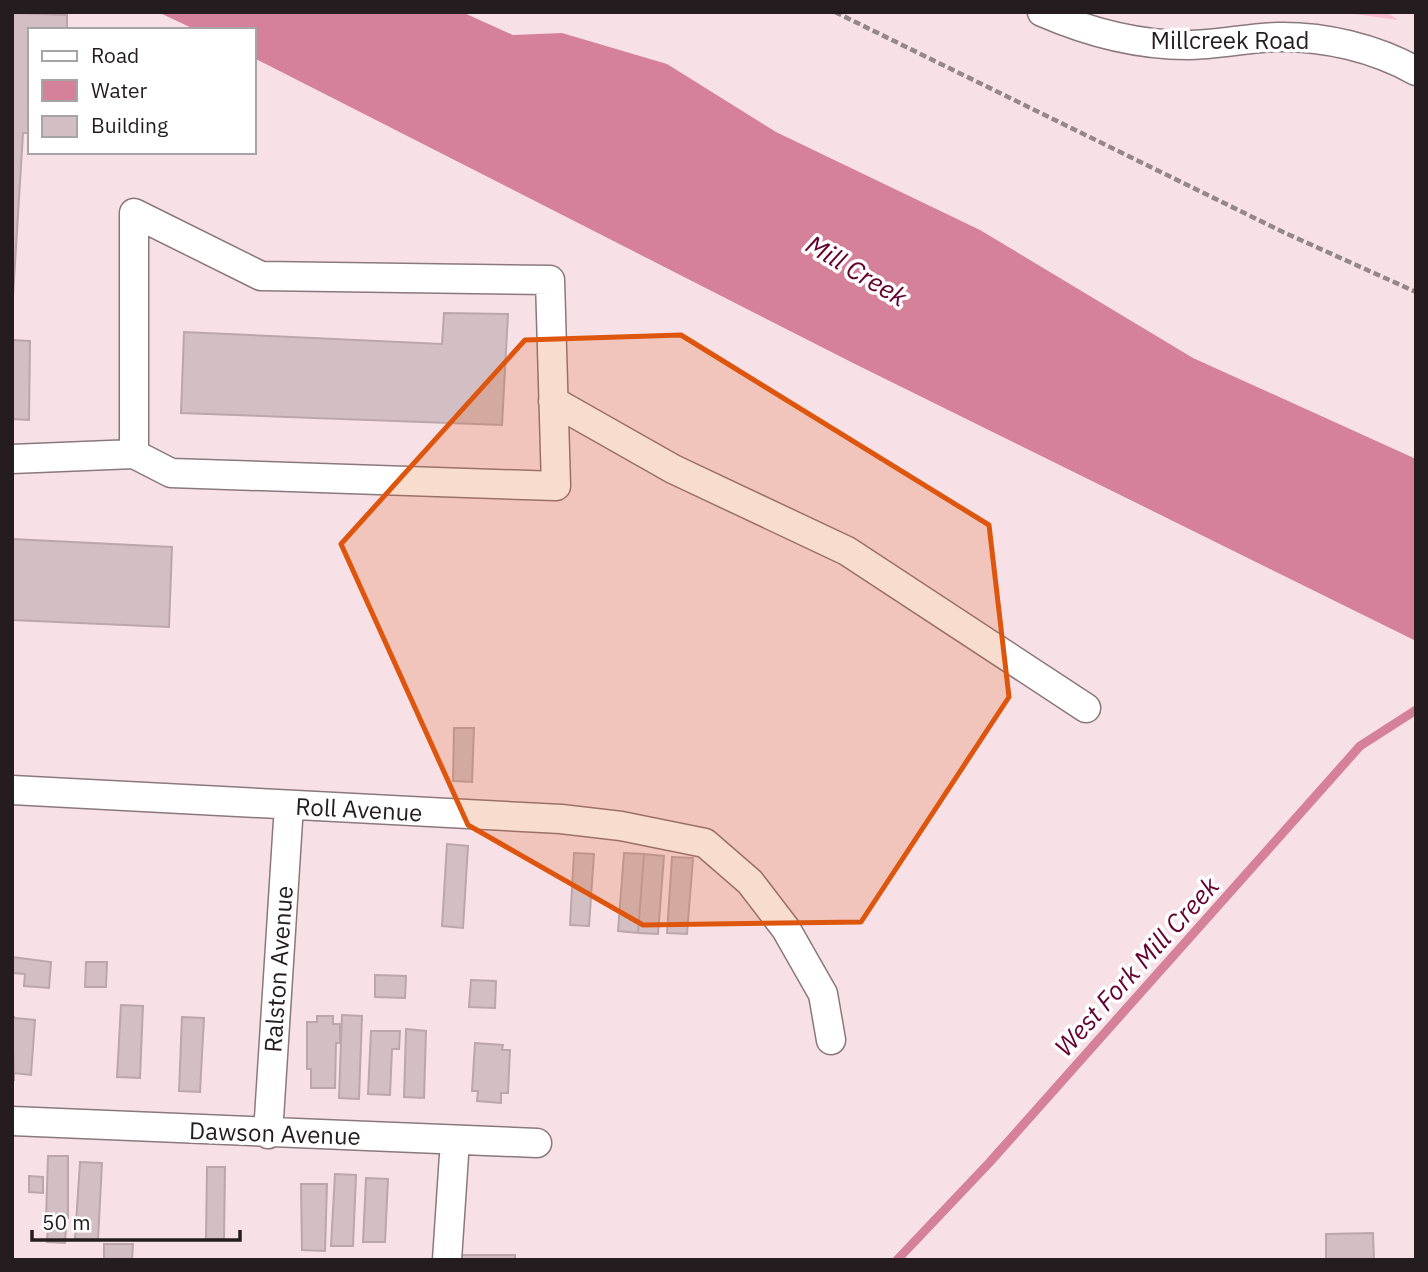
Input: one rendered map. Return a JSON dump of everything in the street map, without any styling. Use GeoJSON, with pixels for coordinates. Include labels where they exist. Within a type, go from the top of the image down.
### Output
{"type":"FeatureCollection","features":[{"type":"Feature","properties":{"kind":"street","name":"Millcreek Road"},"geometry":{"type":"LineString","coordinates":[[1042,12],[1110,36],[1148,43],[1187,45],[1278,37],[1316,39],[1354,46],[1416,71]]}},
{"type":"Feature","properties":{"kind":"street"},"geometry":{"type":"LineString","coordinates":[[12,459],[134,454],[171,473],[556,486],[550,280],[261,276],[134,213],[134,454]]}},
{"type":"Feature","properties":{"kind":"street"},"geometry":{"type":"LineString","coordinates":[[553,401],[673,469],[847,551],[1086,708]]}},
{"type":"Feature","properties":{"kind":"street","name":"Roll Avenue"},"geometry":{"type":"LineString","coordinates":[[12,790],[561,819],[621,826],[705,843],[750,882],[786,929],[823,994],[831,1040]]}},
{"type":"Feature","properties":{"kind":"street","name":"Ralston Avenue"},"geometry":{"type":"LineString","coordinates":[[268,1134],[289,805]]}},
{"type":"Feature","properties":{"kind":"street","name":"Dawson Avenue"},"geometry":{"type":"LineString","coordinates":[[12,1121],[268,1134],[537,1143]]}},
{"type":"Feature","properties":{"kind":"street"},"geometry":{"type":"LineString","coordinates":[[447,1260],[456,1140]]}},
{"type":"Feature","properties":{"kind":"path"},"geometry":{"type":"LineString","coordinates":[[835,12],[1283,232],[1416,292]]}},
{"type":"Feature","properties":{"kind":"highlighted area"},"geometry":{"type":"Polygon","coordinates":[[[681,335],[989,525],[1009,697],[861,922],[643,925],[468,825],[341,544],[525,340],[681,335]]]}},
{"type":"Feature","properties":{"kind":"shaded area"},"geometry":{"type":"Polygon","coordinates":[[[1340,12],[1386,12],[1398,20],[1340,12]]]}},
{"type":"Feature","properties":{"kind":"water","name":"Mill Creek"},"geometry":{"type":"Polygon","coordinates":[[[158,12],[462,12],[513,35],[562,33],[667,64],[776,132],[980,230],[1193,358],[1416,459],[1416,641],[855,364],[256,59],[256,28],[192,28],[158,12]]]}},
{"type":"Feature","properties":{"kind":"building"},"geometry":{"type":"Polygon","coordinates":[[[12,13],[67,15],[67,28],[28,28],[28,133],[23,133],[12,312],[12,13]]]}},
{"type":"Feature","properties":{"kind":"building"},"geometry":{"type":"Polygon","coordinates":[[[444,313],[508,314],[502,425],[181,413],[184,332],[442,344],[444,313]]]}},
{"type":"Feature","properties":{"kind":"building"},"geometry":{"type":"Polygon","coordinates":[[[12,340],[30,341],[29,420],[12,419],[12,340]]]}},
{"type":"Feature","properties":{"kind":"building"},"geometry":{"type":"Polygon","coordinates":[[[12,539],[172,547],[169,627],[12,620],[12,539]]]}},
{"type":"Feature","properties":{"kind":"building"},"geometry":{"type":"Polygon","coordinates":[[[454,728],[474,728],[472,782],[453,781],[454,728]]]}},
{"type":"Feature","properties":{"kind":"building"},"geometry":{"type":"Polygon","coordinates":[[[447,844],[468,846],[463,928],[442,926],[447,844]]]}},
{"type":"Feature","properties":{"kind":"building"},"geometry":{"type":"Polygon","coordinates":[[[574,853],[594,854],[589,926],[570,925],[574,853]]]}},
{"type":"Feature","properties":{"kind":"building"},"geometry":{"type":"Polygon","coordinates":[[[624,853],[644,854],[638,933],[618,931],[624,853]]]}},
{"type":"Feature","properties":{"kind":"building"},"geometry":{"type":"Polygon","coordinates":[[[644,854],[664,856],[658,934],[638,933],[644,854]]]}},
{"type":"Feature","properties":{"kind":"building"},"geometry":{"type":"Polygon","coordinates":[[[672,857],[693,858],[687,934],[667,933],[672,857]]]}},
{"type":"Feature","properties":{"kind":"building"},"geometry":{"type":"Polygon","coordinates":[[[12,957],[51,962],[49,988],[24,986],[25,974],[12,973],[12,957]]]}},
{"type":"Feature","properties":{"kind":"building"},"geometry":{"type":"Polygon","coordinates":[[[86,962],[107,962],[106,987],[85,987],[86,962]]]}},
{"type":"Feature","properties":{"kind":"building"},"geometry":{"type":"Polygon","coordinates":[[[375,975],[406,976],[405,998],[375,997],[375,975]]]}},
{"type":"Feature","properties":{"kind":"building"},"geometry":{"type":"Polygon","coordinates":[[[471,980],[496,981],[495,1008],[469,1007],[471,980]]]}},
{"type":"Feature","properties":{"kind":"building"},"geometry":{"type":"Polygon","coordinates":[[[121,1005],[143,1006],[140,1078],[117,1077],[121,1005]]]}},
{"type":"Feature","properties":{"kind":"building"},"geometry":{"type":"Polygon","coordinates":[[[12,1015],[15,1018],[35,1020],[31,1075],[14,1073],[14,1081],[12,1015]]]}},
{"type":"Feature","properties":{"kind":"building"},"geometry":{"type":"Polygon","coordinates":[[[342,1015],[362,1016],[359,1099],[339,1098],[342,1015]]]}},
{"type":"Feature","properties":{"kind":"building"},"geometry":{"type":"Polygon","coordinates":[[[317,1016],[333,1016],[333,1024],[340,1024],[340,1043],[336,1043],[335,1088],[311,1088],[311,1069],[307,1069],[307,1022],[317,1022],[317,1016]]]}},
{"type":"Feature","properties":{"kind":"building"},"geometry":{"type":"Polygon","coordinates":[[[182,1017],[204,1018],[200,1092],[179,1091],[182,1017]]]}},
{"type":"Feature","properties":{"kind":"building"},"geometry":{"type":"Polygon","coordinates":[[[406,1029],[426,1031],[424,1098],[404,1097],[406,1029]]]}},
{"type":"Feature","properties":{"kind":"building"},"geometry":{"type":"Polygon","coordinates":[[[371,1031],[400,1031],[399,1049],[392,1049],[390,1095],[368,1094],[371,1031]]]}},
{"type":"Feature","properties":{"kind":"building"},"geometry":{"type":"Polygon","coordinates":[[[475,1043],[503,1045],[502,1050],[510,1050],[508,1093],[501,1093],[501,1103],[477,1101],[478,1091],[472,1091],[475,1043]]]}},
{"type":"Feature","properties":{"kind":"building"},"geometry":{"type":"Polygon","coordinates":[[[48,1156],[68,1156],[68,1218],[46,1219],[48,1156]]]}},
{"type":"Feature","properties":{"kind":"building"},"geometry":{"type":"Polygon","coordinates":[[[80,1162],[102,1163],[98,1240],[75,1239],[80,1162]]]}},
{"type":"Feature","properties":{"kind":"building"},"geometry":{"type":"Polygon","coordinates":[[[207,1167],[225,1167],[224,1239],[206,1239],[207,1167]]]}},
{"type":"Feature","properties":{"kind":"building"},"geometry":{"type":"Polygon","coordinates":[[[335,1174],[356,1175],[353,1246],[331,1246],[335,1174]]]}},
{"type":"Feature","properties":{"kind":"building"},"geometry":{"type":"Polygon","coordinates":[[[29,1176],[43,1177],[43,1193],[29,1192],[29,1176]]]}},
{"type":"Feature","properties":{"kind":"building"},"geometry":{"type":"Polygon","coordinates":[[[366,1178],[388,1179],[385,1242],[363,1242],[366,1178]]]}},
{"type":"Feature","properties":{"kind":"building"},"geometry":{"type":"Polygon","coordinates":[[[301,1184],[327,1184],[325,1251],[302,1250],[301,1184]]]}},
{"type":"Feature","properties":{"kind":"building"},"geometry":{"type":"Polygon","coordinates":[[[48,1226],[66,1227],[65,1243],[47,1242],[48,1226]]]}},
{"type":"Feature","properties":{"kind":"building"},"geometry":{"type":"Polygon","coordinates":[[[1373,1233],[1374,1260],[1326,1260],[1326,1234],[1373,1233]]]}},
{"type":"Feature","properties":{"kind":"building"},"geometry":{"type":"Polygon","coordinates":[[[104,1244],[133,1244],[132,1260],[104,1260],[104,1244]]]}},
{"type":"Feature","properties":{"kind":"building"},"geometry":{"type":"Polygon","coordinates":[[[457,1255],[515,1255],[515,1260],[457,1260],[457,1255]]]}},
{"type":"Feature","properties":{"kind":"waterway","name":"West Fork Mill Creek"},"geometry":{"type":"LineString","coordinates":[[897,1260],[989,1163],[1360,746],[1416,710]]}}]}
